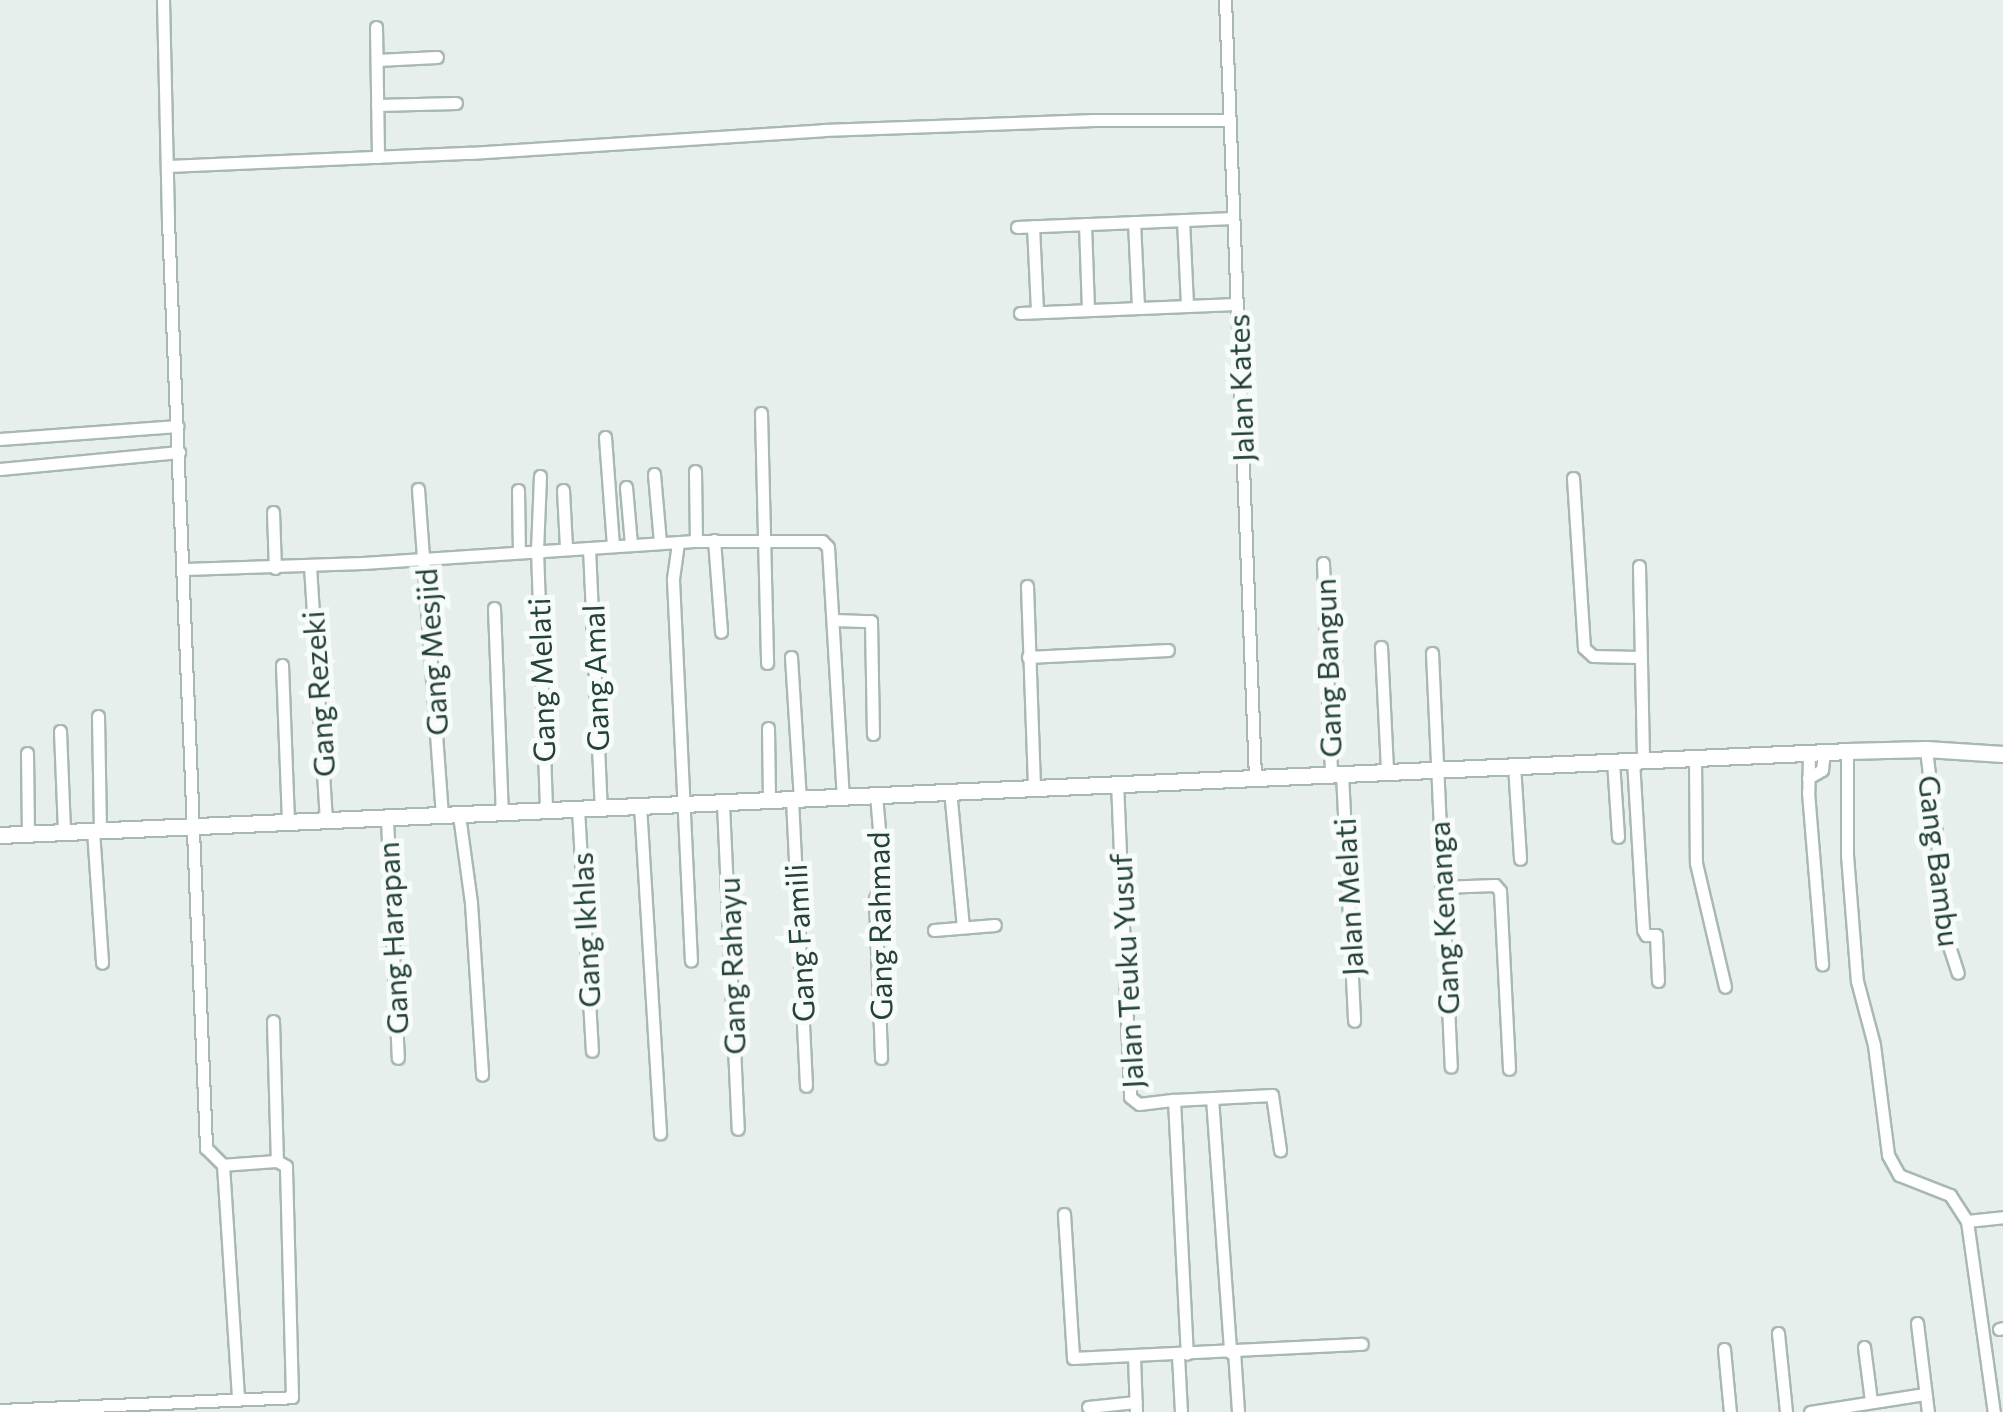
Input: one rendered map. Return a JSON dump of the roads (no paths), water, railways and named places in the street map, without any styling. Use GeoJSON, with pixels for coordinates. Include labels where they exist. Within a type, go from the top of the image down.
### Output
{"type":"FeatureCollection","features":[{"type":"Feature","properties":{"kind":"main road"},"geometry":{"type":"LineString","coordinates":[[0,835],[1816,752],[1926,749],[2003,754]]}},
{"type":"Feature","properties":{"kind":"street"},"geometry":{"type":"LineString","coordinates":[[163,0],[206,1148],[223,1165],[238,1399]]}},
{"type":"Feature","properties":{"kind":"street","name":"Jalan Kates"},"geometry":{"type":"LineString","coordinates":[[1224,0],[1254,776]]}},
{"type":"Feature","properties":{"kind":"street"},"geometry":{"type":"LineString","coordinates":[[376,27],[378,157]]}},
{"type":"Feature","properties":{"kind":"street"},"geometry":{"type":"LineString","coordinates":[[376,60],[437,58]]}},
{"type":"Feature","properties":{"kind":"street"},"geometry":{"type":"LineString","coordinates":[[377,105],[456,103]]}},
{"type":"Feature","properties":{"kind":"street"},"geometry":{"type":"LineString","coordinates":[[168,166],[822,130],[1094,120],[1229,120]]}},
{"type":"Feature","properties":{"kind":"street"},"geometry":{"type":"LineString","coordinates":[[1017,227],[1233,218]]}},
{"type":"Feature","properties":{"kind":"street"},"geometry":{"type":"LineString","coordinates":[[1183,220],[1187,306]]}},
{"type":"Feature","properties":{"kind":"street"},"geometry":{"type":"LineString","coordinates":[[1134,222],[1138,308]]}},
{"type":"Feature","properties":{"kind":"street"},"geometry":{"type":"LineString","coordinates":[[1084,224],[1088,310]]}},
{"type":"Feature","properties":{"kind":"street"},"geometry":{"type":"LineString","coordinates":[[1034,226],[1037,312]]}},
{"type":"Feature","properties":{"kind":"street"},"geometry":{"type":"LineString","coordinates":[[1020,313],[1236,304]]}},
{"type":"Feature","properties":{"kind":"street"},"geometry":{"type":"LineString","coordinates":[[761,413],[767,663]]}},
{"type":"Feature","properties":{"kind":"street"},"geometry":{"type":"LineString","coordinates":[[0,438],[178,426]]}},
{"type":"Feature","properties":{"kind":"street"},"geometry":{"type":"LineString","coordinates":[[605,437],[613,545]]}},
{"type":"Feature","properties":{"kind":"street"},"geometry":{"type":"LineString","coordinates":[[0,469],[178,452]]}},
{"type":"Feature","properties":{"kind":"street"},"geometry":{"type":"LineString","coordinates":[[695,471],[696,541]]}},
{"type":"Feature","properties":{"kind":"street"},"geometry":{"type":"LineString","coordinates":[[654,474],[660,543]]}},
{"type":"Feature","properties":{"kind":"street","name":"Gang Melati"},"geometry":{"type":"LineString","coordinates":[[540,476],[536,550],[546,810]]}},
{"type":"Feature","properties":{"kind":"street"},"geometry":{"type":"LineString","coordinates":[[1574,478],[1584,648],[1594,656],[1639,656]]}},
{"type":"Feature","properties":{"kind":"street"},"geometry":{"type":"LineString","coordinates":[[626,487],[631,544]]}},
{"type":"Feature","properties":{"kind":"street","name":"Gang Mesjid"},"geometry":{"type":"LineString","coordinates":[[418,489],[442,816]]}},
{"type":"Feature","properties":{"kind":"street"},"geometry":{"type":"LineString","coordinates":[[518,490],[519,551]]}},
{"type":"Feature","properties":{"kind":"street"},"geometry":{"type":"LineString","coordinates":[[563,490],[566,548]]}},
{"type":"Feature","properties":{"kind":"street"},"geometry":{"type":"LineString","coordinates":[[273,512],[275,568]]}},
{"type":"Feature","properties":{"kind":"street"},"geometry":{"type":"LineString","coordinates":[[714,540],[721,632]]}},
{"type":"Feature","properties":{"kind":"street"},"geometry":{"type":"LineString","coordinates":[[185,569],[275,568],[714,540],[826,543],[843,796]]}},
{"type":"Feature","properties":{"kind":"street"},"geometry":{"type":"LineString","coordinates":[[678,542],[673,580],[691,961]]}},
{"type":"Feature","properties":{"kind":"street","name":"Gang Amal"},"geometry":{"type":"LineString","coordinates":[[589,548],[601,808]]}},
{"type":"Feature","properties":{"kind":"street","name":"Gang Bangun"},"geometry":{"type":"LineString","coordinates":[[1323,563],[1336,773]]}},
{"type":"Feature","properties":{"kind":"street","name":"Gang Rezeki"},"geometry":{"type":"LineString","coordinates":[[310,566],[326,821]]}},
{"type":"Feature","properties":{"kind":"street"},"geometry":{"type":"LineString","coordinates":[[1640,566],[1638,760],[1643,930],[1657,936],[1658,981]]}},
{"type":"Feature","properties":{"kind":"street"},"geometry":{"type":"LineString","coordinates":[[1027,586],[1034,785]]}},
{"type":"Feature","properties":{"kind":"street"},"geometry":{"type":"LineString","coordinates":[[494,608],[502,813]]}},
{"type":"Feature","properties":{"kind":"street"},"geometry":{"type":"LineString","coordinates":[[834,620],[872,621],[873,734]]}},
{"type":"Feature","properties":{"kind":"street"},"geometry":{"type":"LineString","coordinates":[[1381,646],[1388,771]]}},
{"type":"Feature","properties":{"kind":"street"},"geometry":{"type":"LineString","coordinates":[[1028,657],[1168,650]]}},
{"type":"Feature","properties":{"kind":"street","name":"Gang Kenanga"},"geometry":{"type":"LineString","coordinates":[[1432,653],[1451,1067]]}},
{"type":"Feature","properties":{"kind":"street","name":"Gang Famili"},"geometry":{"type":"LineString","coordinates":[[792,656],[806,1086]]}},
{"type":"Feature","properties":{"kind":"street"},"geometry":{"type":"LineString","coordinates":[[282,665],[288,822]]}},
{"type":"Feature","properties":{"kind":"street"},"geometry":{"type":"LineString","coordinates":[[98,716],[96,830],[102,963]]}},
{"type":"Feature","properties":{"kind":"street"},"geometry":{"type":"LineString","coordinates":[[768,728],[769,801]]}},
{"type":"Feature","properties":{"kind":"street"},"geometry":{"type":"LineString","coordinates":[[60,731],[64,831]]}},
{"type":"Feature","properties":{"kind":"street","name":"Gang Bambu"},"geometry":{"type":"LineString","coordinates":[[1926,749],[1949,946],[1958,973]]}},
{"type":"Feature","properties":{"kind":"street"},"geometry":{"type":"LineString","coordinates":[[1847,751],[1847,855],[1857,981],[1874,1044],[1888,1155],[1898,1175],[1950,1195],[1967,1221],[1994,1412]]}},
{"type":"Feature","properties":{"kind":"street"},"geometry":{"type":"LineString","coordinates":[[1816,752],[1808,778],[1822,964]]}},
{"type":"Feature","properties":{"kind":"street"},"geometry":{"type":"LineString","coordinates":[[26,753],[28,834]]}},
{"type":"Feature","properties":{"kind":"street"},"geometry":{"type":"LineString","coordinates":[[1696,758],[1696,863],[1725,987]]}},
{"type":"Feature","properties":{"kind":"street"},"geometry":{"type":"LineString","coordinates":[[1613,761],[1618,837]]}},
{"type":"Feature","properties":{"kind":"street"},"geometry":{"type":"LineString","coordinates":[[1514,765],[1520,859]]}},
{"type":"Feature","properties":{"kind":"street","name":"Jalan Melati"},"geometry":{"type":"LineString","coordinates":[[1336,773],[1354,1021]]}},
{"type":"Feature","properties":{"kind":"street","name":"Jalan Teuku Yusuf"},"geometry":{"type":"LineString","coordinates":[[1117,782],[1130,1097],[1139,1104],[1174,1100],[1181,1412]]}},
{"type":"Feature","properties":{"kind":"street"},"geometry":{"type":"LineString","coordinates":[[950,790],[963,928]]}},
{"type":"Feature","properties":{"kind":"street","name":"Gang Rahmad"},"geometry":{"type":"LineString","coordinates":[[876,795],[883,875],[875,899],[881,1058]]}},
{"type":"Feature","properties":{"kind":"street","name":"Gang Rahayu"},"geometry":{"type":"LineString","coordinates":[[723,804],[738,1129]]}},
{"type":"Feature","properties":{"kind":"street"},"geometry":{"type":"LineString","coordinates":[[640,805],[660,1133]]}},
{"type":"Feature","properties":{"kind":"street","name":"Gang Ikhlas"},"geometry":{"type":"LineString","coordinates":[[578,809],[592,1051]]}},
{"type":"Feature","properties":{"kind":"street"},"geometry":{"type":"LineString","coordinates":[[459,815],[471,903],[482,1075]]}},
{"type":"Feature","properties":{"kind":"street","name":"Gang Harapan"},"geometry":{"type":"LineString","coordinates":[[387,819],[398,1058]]}},
{"type":"Feature","properties":{"kind":"street"},"geometry":{"type":"LineString","coordinates":[[1441,887],[1495,884],[1500,891],[1508,1069]]}},
{"type":"Feature","properties":{"kind":"street"},"geometry":{"type":"LineString","coordinates":[[934,930],[995,925]]}},
{"type":"Feature","properties":{"kind":"street"},"geometry":{"type":"LineString","coordinates":[[0,1410],[178,1407],[292,1396],[287,1170],[277,1160],[274,1021]]}},
{"type":"Feature","properties":{"kind":"street"},"geometry":{"type":"LineString","coordinates":[[1174,1100],[1274,1096],[1280,1150]]}},
{"type":"Feature","properties":{"kind":"street"},"geometry":{"type":"LineString","coordinates":[[1212,1098],[1238,1412]]}},
{"type":"Feature","properties":{"kind":"street"},"geometry":{"type":"LineString","coordinates":[[223,1165],[277,1160]]}},
{"type":"Feature","properties":{"kind":"street"},"geometry":{"type":"LineString","coordinates":[[1064,1214],[1073,1358],[1362,1344]]}},
{"type":"Feature","properties":{"kind":"street"},"geometry":{"type":"LineString","coordinates":[[1967,1221],[2003,1217]]}},
{"type":"Feature","properties":{"kind":"street"},"geometry":{"type":"LineString","coordinates":[[1917,1322],[1928,1412]]}},
{"type":"Feature","properties":{"kind":"street"},"geometry":{"type":"LineString","coordinates":[[1778,1333],[1786,1412]]}},
{"type":"Feature","properties":{"kind":"street"},"geometry":{"type":"LineString","coordinates":[[1864,1347],[1871,1401]]}},
{"type":"Feature","properties":{"kind":"street"},"geometry":{"type":"LineString","coordinates":[[1724,1348],[1730,1412]]}},
{"type":"Feature","properties":{"kind":"street"},"geometry":{"type":"LineString","coordinates":[[1088,1407],[1136,1407],[1134,1356]]}},
{"type":"Feature","properties":{"kind":"street"},"geometry":{"type":"LineString","coordinates":[[1810,1412],[1925,1394]]}}]}
